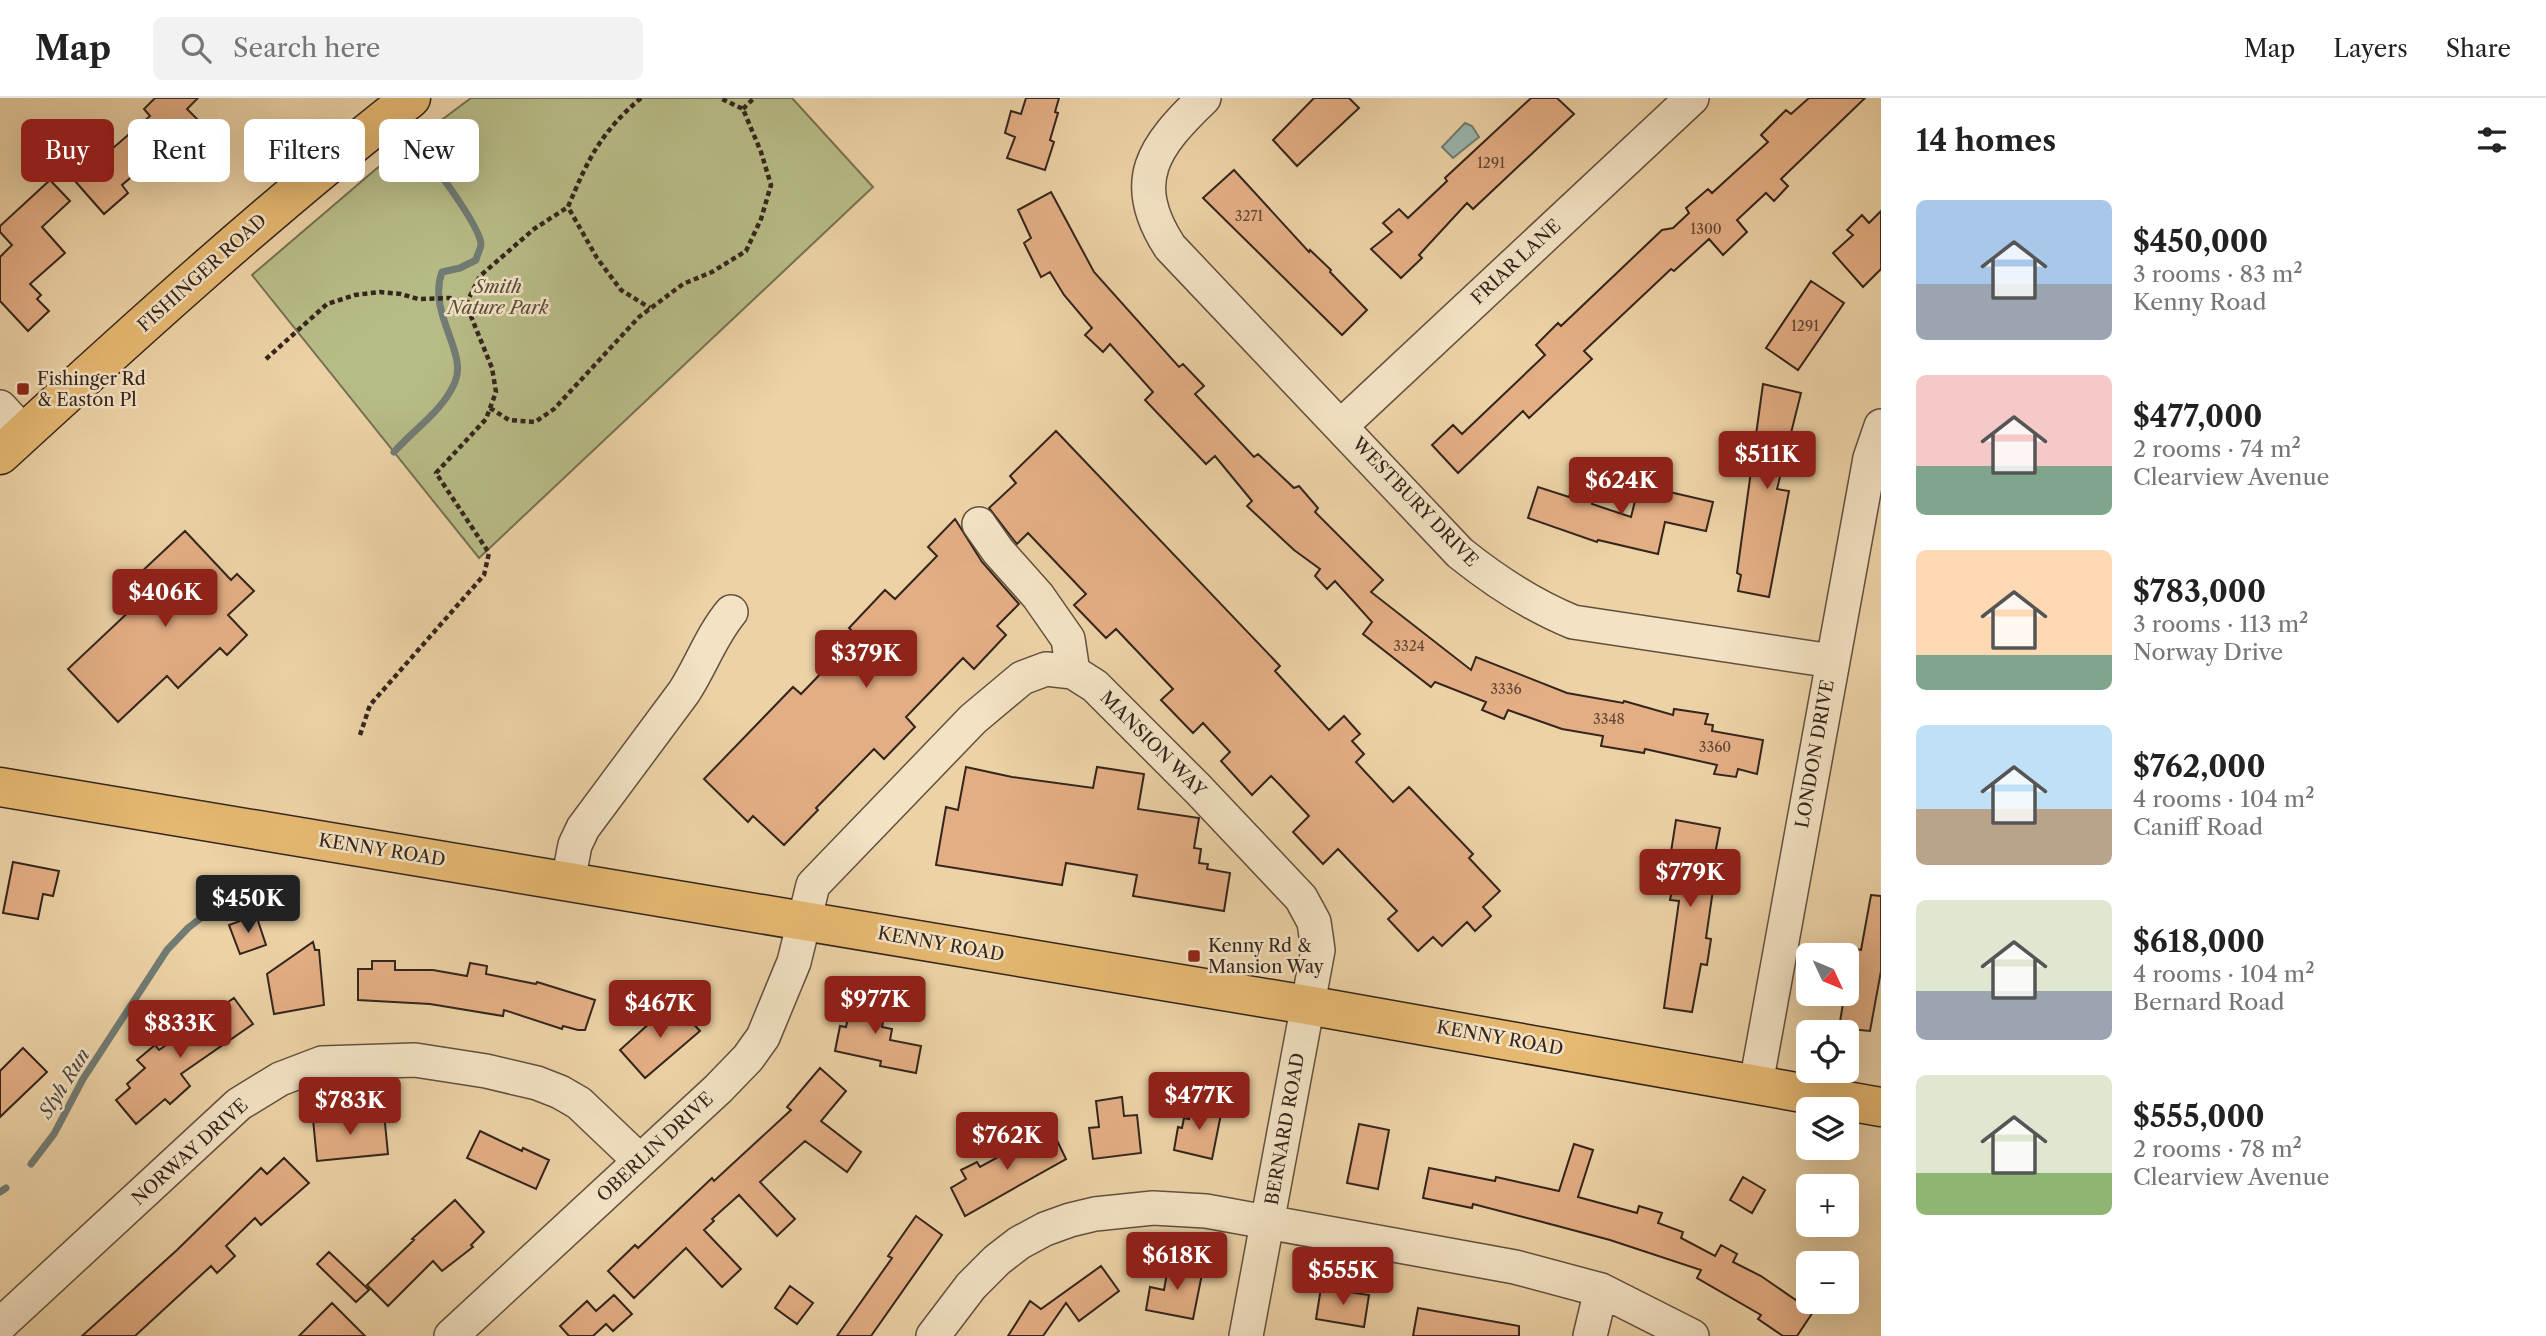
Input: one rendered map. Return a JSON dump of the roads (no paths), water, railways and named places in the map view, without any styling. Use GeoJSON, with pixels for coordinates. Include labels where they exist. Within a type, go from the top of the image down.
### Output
{"type":"FeatureCollection","features":[{"type":"Feature","properties":{"kind":"main road","name":"FISHINGER ROAD"},"geometry":{"type":"LineString","coordinates":[[8,432],[411,98]]}},
{"type":"Feature","properties":{"kind":"main road","name":"KENNY ROAD"},"geometry":{"type":"LineString","coordinates":[[0,787],[1307,1005],[1881,1107]]}},
{"type":"Feature","properties":{"kind":"street","name":"WESTBURY DRIVE"},"geometry":{"type":"LineString","coordinates":[[1205,98],[1169,133],[1159,147],[1148,185],[1153,218],[1170,247],[1460,553],[1489,577],[1545,611],[1573,622],[1832,662]]}},
{"type":"Feature","properties":{"kind":"street","name":"FRIAR LANE"},"geometry":{"type":"LineString","coordinates":[[1341,426],[1692,98]]}},
{"type":"Feature","properties":{"kind":"street","name":"LONDON DRIVE"},"geometry":{"type":"LineString","coordinates":[[1756,1084],[1870,458],[1881,426]]}},
{"type":"Feature","properties":{"kind":"street"},"geometry":{"type":"LineString","coordinates":[[803,922],[813,885],[973,719],[1022,678],[1046,669],[1073,672],[1068,639],[1038,596],[998,551],[979,524]]}},
{"type":"Feature","properties":{"kind":"street"},"geometry":{"type":"LineString","coordinates":[[568,881],[575,845],[583,828],[684,692],[709,649],[717,629],[731,612]]}},
{"type":"Feature","properties":{"kind":"street","name":"MANSION WAY"},"geometry":{"type":"LineString","coordinates":[[1073,672],[1105,695],[1301,898],[1314,922],[1318,950],[1307,1005]]}},
{"type":"Feature","properties":{"kind":"street","name":"OBERLIN DRIVE"},"geometry":{"type":"LineString","coordinates":[[451,1336],[718,1089],[748,1058],[763,1037],[794,962],[803,922]]}},
{"type":"Feature","properties":{"kind":"street","name":"BERNARD ROAD"},"geometry":{"type":"LineString","coordinates":[[1246,1336],[1307,1005]]}},
{"type":"Feature","properties":{"kind":"street","name":"NORWAY DRIVE"},"geometry":{"type":"LineString","coordinates":[[0,1325],[239,1104],[279,1079],[322,1063],[415,1060],[486,1071],[537,1083],[579,1103],[640,1161]]}},
{"type":"Feature","properties":{"kind":"street"},"geometry":{"type":"LineString","coordinates":[[933,1336],[971,1286],[1019,1243],[1045,1229],[1095,1214],[1153,1208],[1206,1211],[1515,1267],[1601,1290],[1692,1336]]}},
{"type":"Feature","properties":{"kind":"street"},"geometry":{"type":"LineString","coordinates":[[1590,1336],[1601,1290]]}},
{"type":"Feature","properties":{"kind":"water"},"geometry":{"type":"Polygon","coordinates":[[[1465,123],[1472,126],[1479,137],[1453,158],[1442,147],[1465,123]]]}},
{"type":"Feature","properties":{"kind":"waterway","name":"Slyh Run"},"geometry":{"type":"LineString","coordinates":[[394,452],[436,411],[450,392],[458,370],[443,317],[439,287],[442,272],[460,268],[476,260],[481,244],[472,222],[446,182]]}},
{"type":"Feature","properties":{"kind":"waterway","name":"Slyh Run"},"geometry":{"type":"LineString","coordinates":[[31,1164],[54,1134],[83,1079],[167,950],[206,914],[214,897],[216,881]]}},
{"type":"Feature","properties":{"kind":"waterway","name":"Slyh Run"},"geometry":{"type":"LineString","coordinates":[[0,1192],[6,1188]]}},
{"type":"Feature","properties":{"kind":"place","name":"Fishinger Rd & Easton Pl"},"geometry":{"type":"Point","coordinates":[23,389]}},
{"type":"Feature","properties":{"kind":"place","name":"Kenny Rd & Mansion Way"},"geometry":{"type":"Point","coordinates":[1194,956]}},
{"type":"Feature","properties":{"kind":"park label","name":"Smith Nature Park"},"geometry":{"type":"Point","coordinates":[498,297]}}]}
